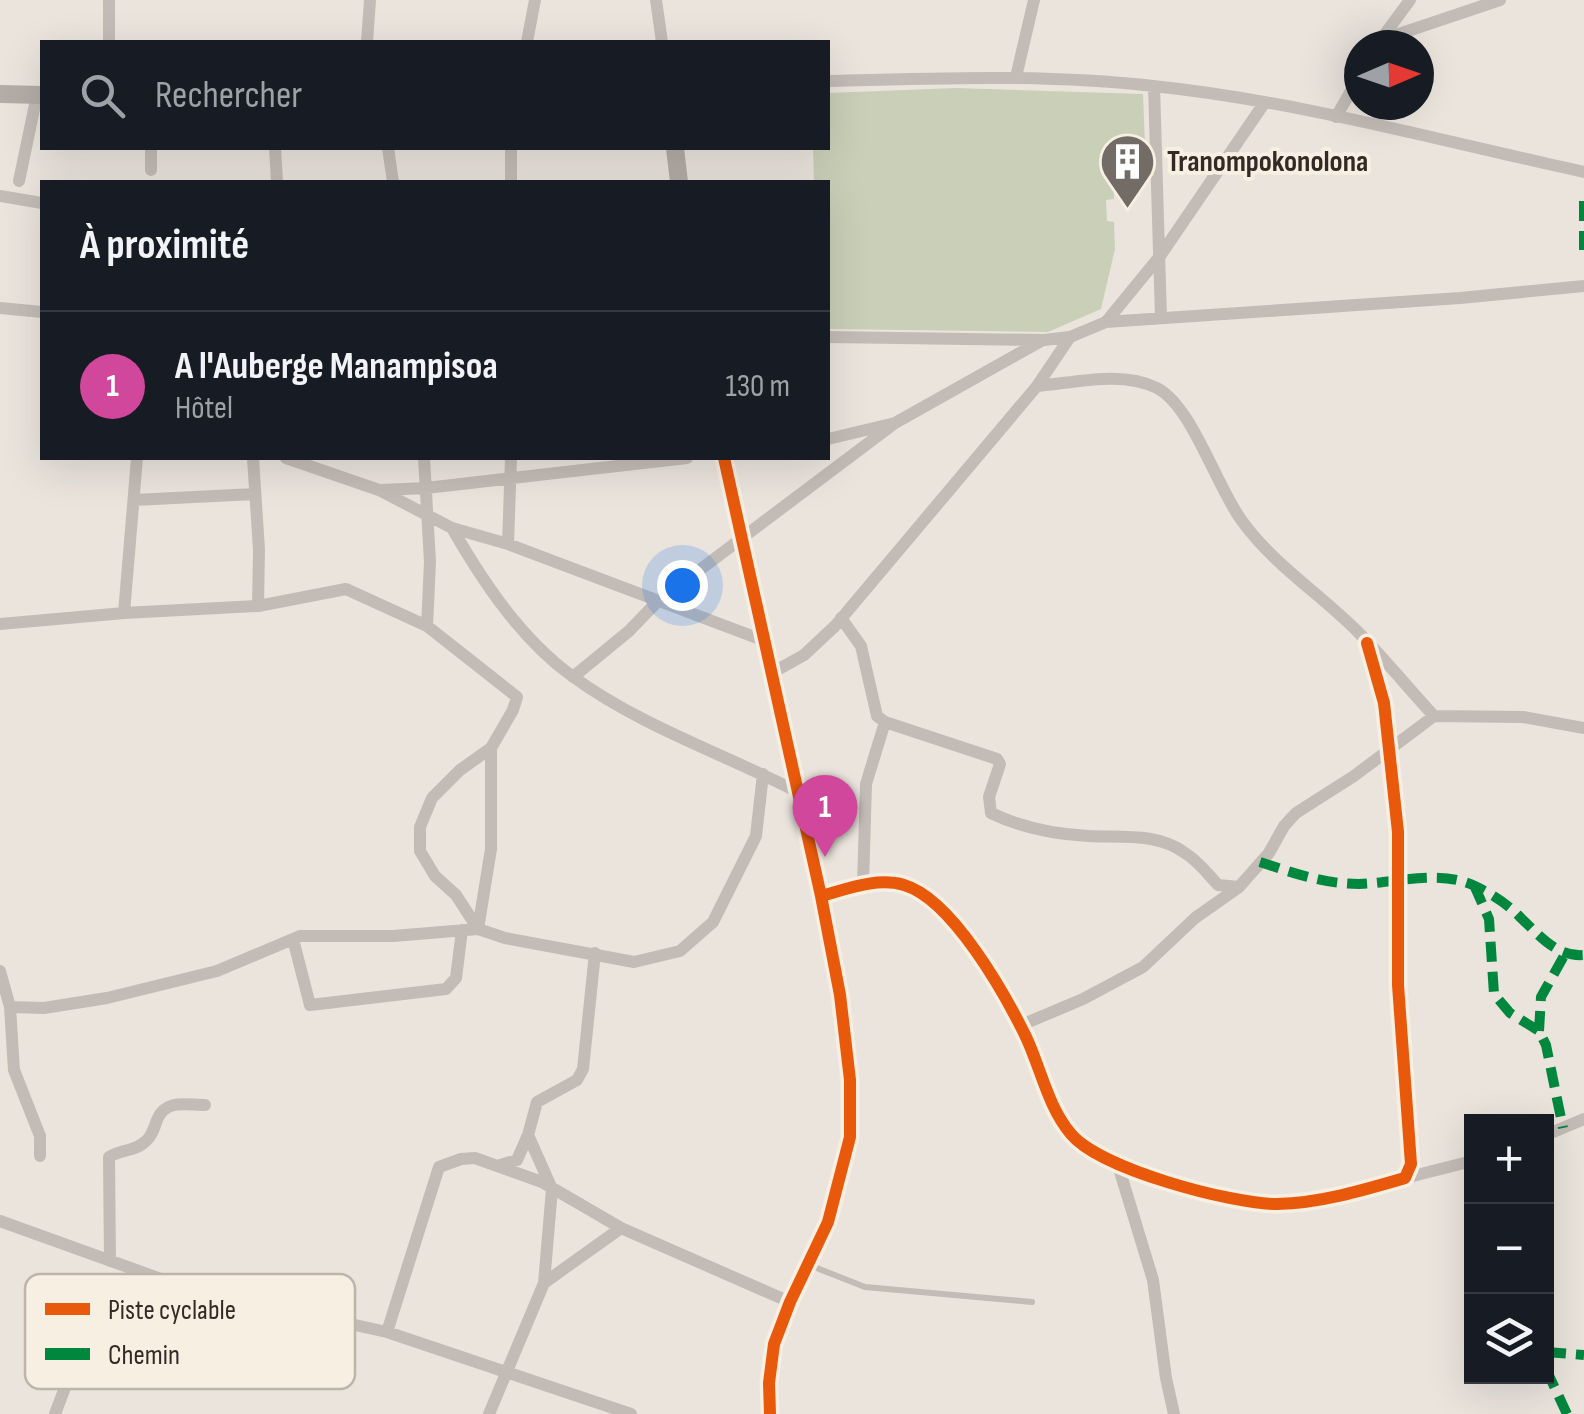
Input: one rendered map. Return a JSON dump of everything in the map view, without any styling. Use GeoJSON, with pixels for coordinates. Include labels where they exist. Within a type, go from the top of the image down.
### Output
{"type":"FeatureCollection","features":[{"type":"Feature","properties":{"kind":"street"},"geometry":{"type":"LineString","coordinates":[[109,0],[109,40]]}},
{"type":"Feature","properties":{"kind":"street"},"geometry":{"type":"LineString","coordinates":[[367,40],[370,0]]}},
{"type":"Feature","properties":{"kind":"street"},"geometry":{"type":"LineString","coordinates":[[527,40],[535,0]]}},
{"type":"Feature","properties":{"kind":"street"},"geometry":{"type":"LineString","coordinates":[[656,0],[662,40]]}},
{"type":"Feature","properties":{"kind":"street"},"geometry":{"type":"LineString","coordinates":[[1016,78],[1034,0]]}},
{"type":"Feature","properties":{"kind":"street"},"geometry":{"type":"LineString","coordinates":[[1388,30],[1410,0]]}},
{"type":"Feature","properties":{"kind":"street"},"geometry":{"type":"LineString","coordinates":[[1414,30],[1500,0]]}},
{"type":"Feature","properties":{"kind":"street"},"geometry":{"type":"LineString","coordinates":[[830,81],[1016,78],[1154,86],[1265,102],[1584,172]]}},
{"type":"Feature","properties":{"kind":"street"},"geometry":{"type":"LineString","coordinates":[[1154,86],[1162,318]]}},
{"type":"Feature","properties":{"kind":"street"},"geometry":{"type":"LineString","coordinates":[[0,94],[40,95],[19,181]]}},
{"type":"Feature","properties":{"kind":"street"},"geometry":{"type":"LineString","coordinates":[[1106,322],[1160,256],[1265,102]]}},
{"type":"Feature","properties":{"kind":"street"},"geometry":{"type":"LineString","coordinates":[[1336,117],[1344,103]]}},
{"type":"Feature","properties":{"kind":"street"},"geometry":{"type":"LineString","coordinates":[[151,150],[151,170]]}},
{"type":"Feature","properties":{"kind":"street"},"geometry":{"type":"LineString","coordinates":[[275,150],[277,180]]}},
{"type":"Feature","properties":{"kind":"street"},"geometry":{"type":"LineString","coordinates":[[388,150],[393,180]]}},
{"type":"Feature","properties":{"kind":"street"},"geometry":{"type":"LineString","coordinates":[[511,150],[511,180]]}},
{"type":"Feature","properties":{"kind":"street"},"geometry":{"type":"LineString","coordinates":[[675,150],[679,180]]}},
{"type":"Feature","properties":{"kind":"street"},"geometry":{"type":"LineString","coordinates":[[0,196],[40,204]]}},
{"type":"Feature","properties":{"kind":"street"},"geometry":{"type":"LineString","coordinates":[[830,337],[1044,340],[1070,337],[1106,322],[1584,286]]}},
{"type":"Feature","properties":{"kind":"street"},"geometry":{"type":"LineString","coordinates":[[0,308],[40,312]]}},
{"type":"Feature","properties":{"kind":"street"},"geometry":{"type":"LineString","coordinates":[[770,674],[804,655],[841,618],[1037,386],[1070,337]]}},
{"type":"Feature","properties":{"kind":"street"},"geometry":{"type":"LineString","coordinates":[[573,677],[657,602],[895,423],[1044,340]]}},
{"type":"Feature","properties":{"kind":"street"},"geometry":{"type":"LineString","coordinates":[[1037,386],[1119,378],[1155,387],[1175,400],[1212,472],[1249,530],[1301,584],[1367,643],[1434,716]]}},
{"type":"Feature","properties":{"kind":"street"},"geometry":{"type":"LineString","coordinates":[[830,439],[895,423]]}},
{"type":"Feature","properties":{"kind":"street"},"geometry":{"type":"LineString","coordinates":[[124,613],[137,460]]}},
{"type":"Feature","properties":{"kind":"street"},"geometry":{"type":"LineString","coordinates":[[254,460],[258,606]]}},
{"type":"Feature","properties":{"kind":"street"},"geometry":{"type":"LineString","coordinates":[[292,460],[379,490],[452,528],[508,544],[765,641]]}},
{"type":"Feature","properties":{"kind":"street"},"geometry":{"type":"LineString","coordinates":[[424,460],[430,562],[426,626]]}},
{"type":"Feature","properties":{"kind":"street"},"geometry":{"type":"LineString","coordinates":[[508,544],[510,460]]}},
{"type":"Feature","properties":{"kind":"street"},"geometry":{"type":"LineString","coordinates":[[379,490],[671,460]]}},
{"type":"Feature","properties":{"kind":"street"},"geometry":{"type":"LineString","coordinates":[[724,460],[821,896],[850,1080],[850,1136],[828,1222],[774,1344],[770,1414]]}},
{"type":"Feature","properties":{"kind":"street"},"geometry":{"type":"LineString","coordinates":[[134,500],[255,494]]}},
{"type":"Feature","properties":{"kind":"street"},"geometry":{"type":"LineString","coordinates":[[452,528],[475,568],[520,627],[573,677],[620,706],[798,792]]}},
{"type":"Feature","properties":{"kind":"street"},"geometry":{"type":"LineString","coordinates":[[0,624],[258,606],[346,588],[426,626],[517,698],[491,748],[460,770],[432,798],[420,828],[420,850],[435,876],[456,895],[478,929]]}},
{"type":"Feature","properties":{"kind":"street"},"geometry":{"type":"LineString","coordinates":[[841,618],[861,646],[878,716],[885,722],[998,759],[1000,764],[988,798],[990,813],[1052,833],[1125,835],[1159,842],[1183,850],[1218,885],[1239,887]]}},
{"type":"Feature","properties":{"kind":"street"},"geometry":{"type":"LineString","coordinates":[[1367,643],[1384,703],[1398,832],[1398,985],[1412,1164],[1404,1178]]}},
{"type":"Feature","properties":{"kind":"street"},"geometry":{"type":"LineString","coordinates":[[1020,1026],[1143,967],[1195,918],[1239,887],[1269,853],[1296,813],[1354,776],[1434,716],[1524,716],[1584,728]]}},
{"type":"Feature","properties":{"kind":"street"},"geometry":{"type":"LineString","coordinates":[[863,886],[866,784],[885,722]]}},
{"type":"Feature","properties":{"kind":"street"},"geometry":{"type":"LineString","coordinates":[[478,929],[491,849],[491,748]]}},
{"type":"Feature","properties":{"kind":"street"},"geometry":{"type":"LineString","coordinates":[[10,1007],[44,1008],[107,998],[217,971],[300,936],[393,936],[478,929],[506,938],[634,962],[680,951],[713,922],[756,836],[763,774]]}},
{"type":"Feature","properties":{"kind":"street"},"geometry":{"type":"LineString","coordinates":[[821,896],[863,886],[904,885],[936,904],[996,984],[1020,1026],[1058,1117],[1074,1138],[1118,1164],[1246,1202],[1301,1201],[1360,1192],[1464,1163]]}},
{"type":"Feature","properties":{"kind":"street"},"geometry":{"type":"LineString","coordinates":[[293,939],[310,1005],[446,988],[456,978],[462,930]]}},
{"type":"Feature","properties":{"kind":"street"},"geometry":{"type":"LineString","coordinates":[[497,1166],[516,1160],[528,1136],[537,1102],[577,1080],[583,1069],[595,953]]}},
{"type":"Feature","properties":{"kind":"street"},"geometry":{"type":"LineString","coordinates":[[0,971],[10,1007],[14,1070],[40,1136],[40,1156]]}},
{"type":"Feature","properties":{"kind":"street"},"geometry":{"type":"LineString","coordinates":[[110,1261],[110,1157],[116,1152],[136,1149],[150,1138],[161,1109],[167,1105],[206,1106]]}},
{"type":"Feature","properties":{"kind":"street"},"geometry":{"type":"LineString","coordinates":[[1554,1132],[1584,1118]]}},
{"type":"Feature","properties":{"kind":"street"},"geometry":{"type":"LineString","coordinates":[[489,1414],[544,1283],[552,1189],[528,1136]]}},
{"type":"Feature","properties":{"kind":"street"},"geometry":{"type":"LineString","coordinates":[[387,1332],[439,1167],[475,1158],[552,1189],[620,1228],[790,1302]]}},
{"type":"Feature","properties":{"kind":"street"},"geometry":{"type":"LineString","coordinates":[[1118,1164],[1153,1280],[1174,1414]]}},
{"type":"Feature","properties":{"kind":"street"},"geometry":{"type":"LineString","coordinates":[[0,1221],[147,1274]]}},
{"type":"Feature","properties":{"kind":"street"},"geometry":{"type":"LineString","coordinates":[[544,1283],[620,1228]]}},
{"type":"Feature","properties":{"kind":"street"},"geometry":{"type":"LineString","coordinates":[[355,1325],[387,1332],[631,1414]]}},
{"type":"Feature","properties":{"kind":"street"},"geometry":{"type":"LineString","coordinates":[[55,1414],[64,1389]]}},
{"type":"Feature","properties":{"kind":"lane"},"geometry":{"type":"LineString","coordinates":[[807,1264],[865,1287],[1032,1302]]}},
{"type":"Feature","properties":{"kind":"green space"},"geometry":{"type":"Polygon","coordinates":[[[956,88],[1143,94],[1146,175],[1113,176],[1114,199],[1106,200],[1107,221],[1114,222],[1115,249],[1101,309],[1048,332],[830,329],[830,180],[814,180],[813,150],[830,150],[830,93],[956,88]]]}},
{"type":"Feature","properties":{"kind":"marked path"},"geometry":{"type":"LineString","coordinates":[[1584,201],[1584,250]]}},
{"type":"Feature","properties":{"kind":"marked path"},"geometry":{"type":"LineString","coordinates":[[1260,862],[1346,884],[1417,878],[1461,881],[1505,904],[1556,949],[1584,955]]}},
{"type":"Feature","properties":{"kind":"marked path"},"geometry":{"type":"LineString","coordinates":[[1474,885],[1489,919],[1494,994],[1510,1013],[1539,1031],[1546,1045],[1563,1128]]}},
{"type":"Feature","properties":{"kind":"marked path"},"geometry":{"type":"LineString","coordinates":[[1539,1031],[1541,997],[1565,954]]}},
{"type":"Feature","properties":{"kind":"marked path"},"geometry":{"type":"LineString","coordinates":[[1554,1353],[1584,1355]]}},
{"type":"Feature","properties":{"kind":"marked path"},"geometry":{"type":"LineString","coordinates":[[1553,1384],[1567,1414]]}},
{"type":"Feature","properties":{"kind":"cycle path"},"geometry":{"type":"LineString","coordinates":[[724,460],[821,896],[840,995],[850,1080],[850,1137],[828,1222],[774,1344],[770,1414]]}},
{"type":"Feature","properties":{"kind":"cycle path"},"geometry":{"type":"LineString","coordinates":[[821,896],[862,885],[894,883],[922,894],[940,909],[975,950],[1005,997],[1063,1123],[1086,1147],[1109,1160],[1199,1191],[1277,1204],[1326,1198],[1405,1178],[1411,1164],[1398,985],[1398,832],[1384,703],[1367,643]]}},
{"type":"Feature","properties":{"kind":"place","name":"Tranompokonolona"},"geometry":{"type":"Point","coordinates":[1128,211]}},
{"type":"Feature","properties":{"kind":"place","name":"A l'Auberge Manampisoa"},"geometry":{"type":"Point","coordinates":[825,857]}}]}
